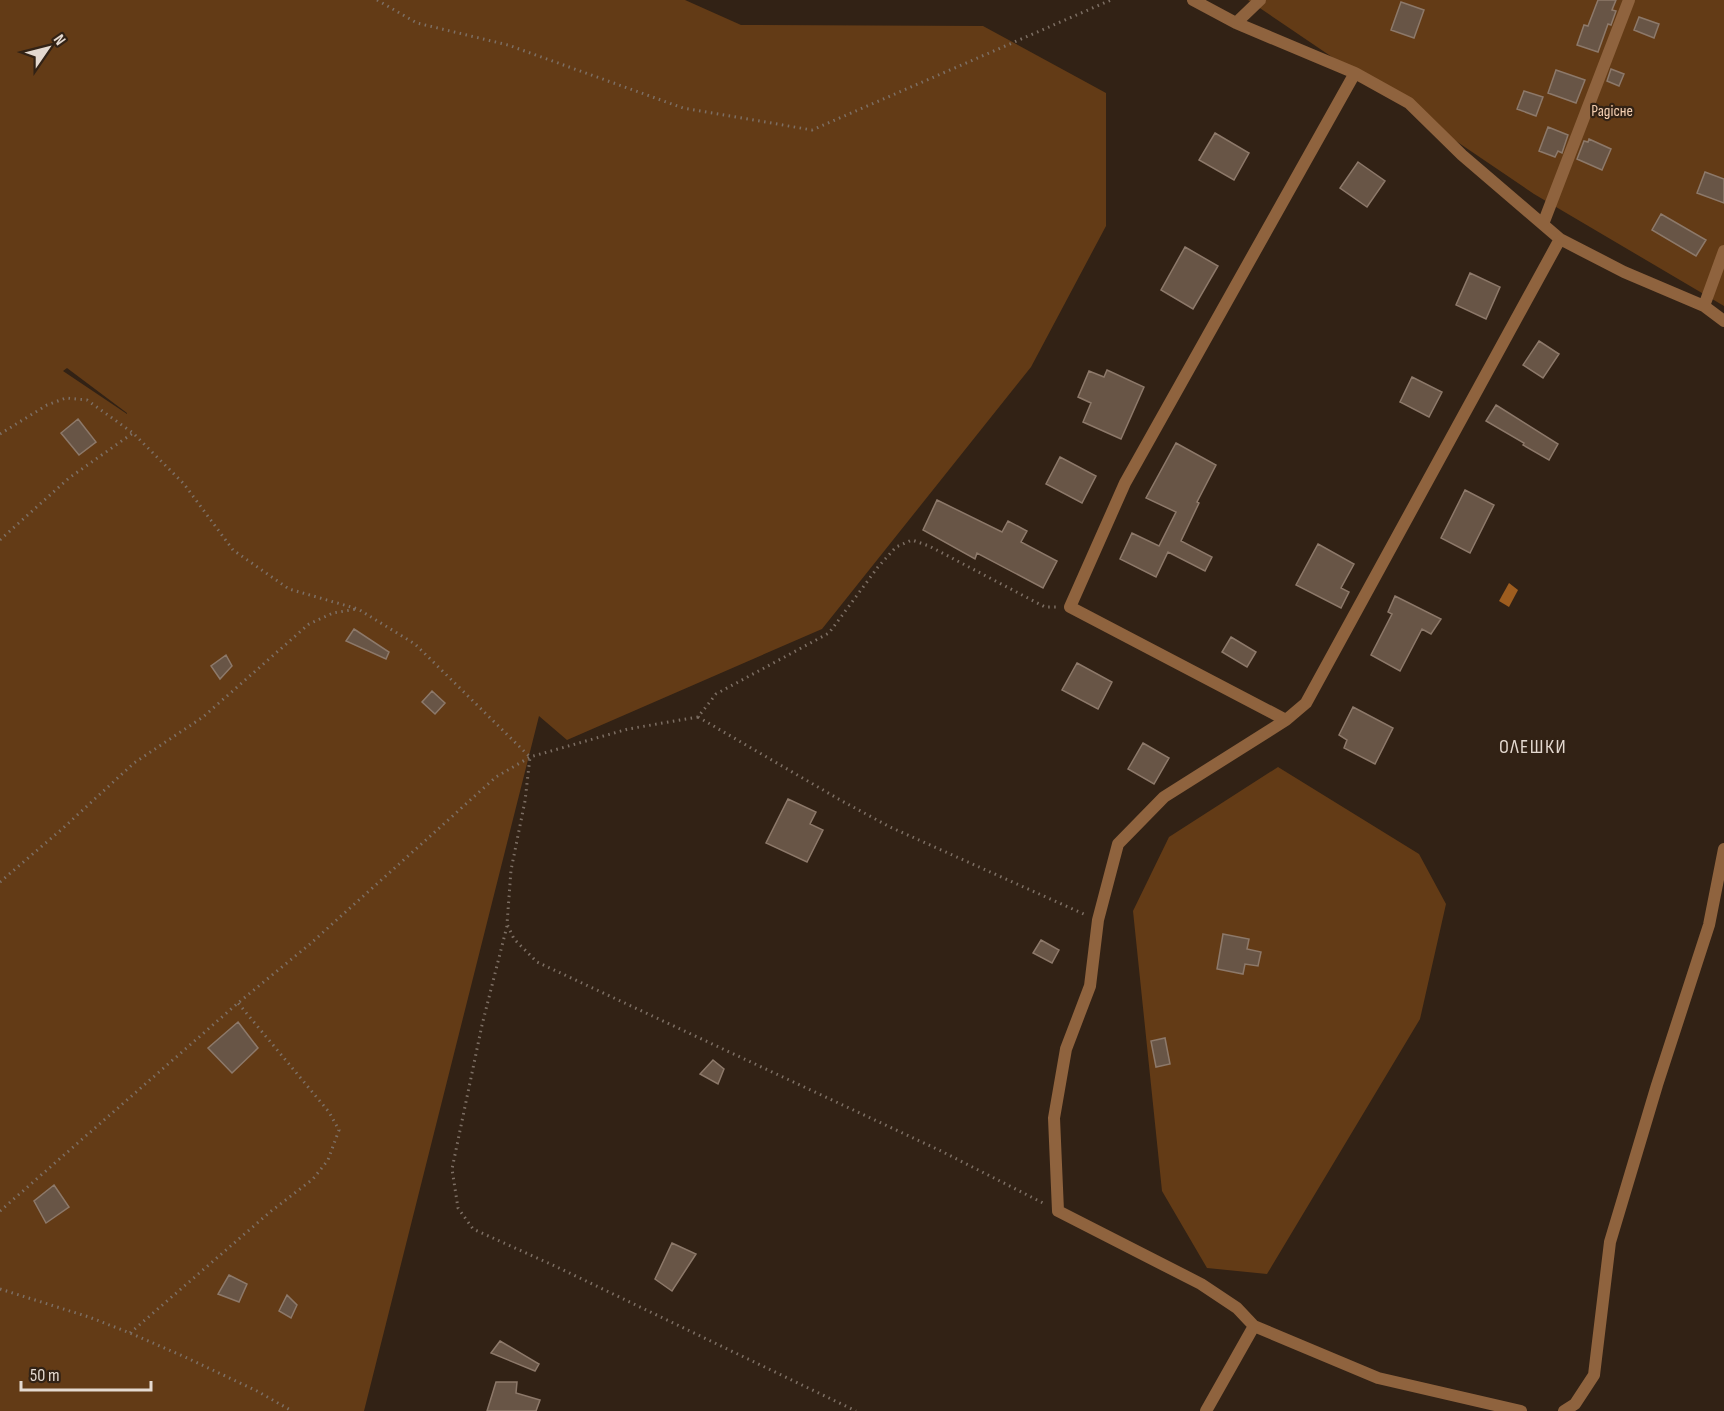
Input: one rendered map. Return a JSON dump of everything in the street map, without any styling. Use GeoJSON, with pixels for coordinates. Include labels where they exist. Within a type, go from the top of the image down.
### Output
{"type":"FeatureCollection","features":[{"type":"Feature","properties":{"kind":"street"},"geometry":{"type":"LineString","coordinates":[[1193,0],[1236,23],[1355,73],[1409,103],[1462,155],[1560,239],[1624,272],[1704,306],[1724,321]]}},
{"type":"Feature","properties":{"kind":"street"},"geometry":{"type":"LineString","coordinates":[[1236,23],[1260,0]]}},
{"type":"Feature","properties":{"kind":"street"},"geometry":{"type":"LineString","coordinates":[[1543,224],[1629,0]]}},
{"type":"Feature","properties":{"kind":"street"},"geometry":{"type":"LineString","coordinates":[[1286,720],[1070,607],[1125,483],[1355,73]]}},
{"type":"Feature","properties":{"kind":"street"},"geometry":{"type":"LineString","coordinates":[[1521,1411],[1378,1378],[1254,1326],[1237,1308],[1201,1284],[1058,1211],[1054,1118],[1066,1049],[1090,986],[1098,920],[1118,844],[1164,797],[1286,720],[1306,703],[1560,239]]}},
{"type":"Feature","properties":{"kind":"street"},"geometry":{"type":"LineString","coordinates":[[1704,306],[1724,251]]}},
{"type":"Feature","properties":{"kind":"street"},"geometry":{"type":"LineString","coordinates":[[1564,1411],[1575,1404],[1594,1375],[1610,1242],[1708,925],[1724,849]]}},
{"type":"Feature","properties":{"kind":"street"},"geometry":{"type":"LineString","coordinates":[[1206,1411],[1254,1326]]}},
{"type":"Feature","properties":{"kind":"path"},"geometry":{"type":"LineString","coordinates":[[377,0],[417,23],[508,45],[683,108],[812,130],[1111,0]]}},
{"type":"Feature","properties":{"kind":"path"},"geometry":{"type":"LineString","coordinates":[[0,434],[47,405],[66,398],[87,400],[133,433],[184,484],[233,550],[289,589],[358,609],[415,644],[530,757]]}},
{"type":"Feature","properties":{"kind":"path"},"geometry":{"type":"LineString","coordinates":[[0,540],[69,478],[133,433]]}},
{"type":"Feature","properties":{"kind":"path"},"geometry":{"type":"LineString","coordinates":[[698,717],[716,694],[829,633],[878,567],[897,547],[912,540],[929,546],[1045,607],[1070,607]]}},
{"type":"Feature","properties":{"kind":"path"},"geometry":{"type":"LineString","coordinates":[[0,882],[134,763],[203,717],[309,624],[333,613],[358,609]]}},
{"type":"Feature","properties":{"kind":"path"},"geometry":{"type":"LineString","coordinates":[[0,1211],[238,1003],[310,944],[496,777],[530,757],[628,729],[698,717],[890,827],[1098,920]]}},
{"type":"Feature","properties":{"kind":"path"},"geometry":{"type":"LineString","coordinates":[[530,757],[525,801],[511,870],[507,924],[482,1025],[452,1168],[458,1208],[472,1229],[557,1267],[856,1411]]}},
{"type":"Feature","properties":{"kind":"path"},"geometry":{"type":"LineString","coordinates":[[507,924],[514,939],[537,962],[941,1151],[1058,1211]]}},
{"type":"Feature","properties":{"kind":"path"},"geometry":{"type":"LineString","coordinates":[[130,1333],[270,1212],[313,1179],[328,1160],[339,1130],[329,1112],[238,1003]]}},
{"type":"Feature","properties":{"kind":"path"},"geometry":{"type":"LineString","coordinates":[[0,1290],[89,1317],[130,1333],[257,1391],[292,1411]]}},
{"type":"Feature","properties":{"kind":"green space"},"geometry":{"type":"Polygon","coordinates":[[[0,0],[685,0],[741,25],[983,26],[1106,93],[1106,226],[1031,367],[822,629],[567,740],[539,716],[364,1411],[0,1411],[0,0]],[[67,368],[63,371],[127,414],[67,368]]]}},
{"type":"Feature","properties":{"kind":"green space","name":"Радісне"},"geometry":{"type":"Polygon","coordinates":[[[1248,0],[1724,0],[1724,306],[1534,194],[1248,0]]]}},
{"type":"Feature","properties":{"kind":"green space"},"geometry":{"type":"Polygon","coordinates":[[[1278,767],[1419,854],[1446,904],[1420,1019],[1267,1274],[1207,1268],[1162,1191],[1133,911],[1169,837],[1278,767]]]}},
{"type":"Feature","properties":{"kind":"shaded area"},"geometry":{"type":"Polygon","coordinates":[[[1509,583],[1518,590],[1509,607],[1499,601],[1509,583]]]}},
{"type":"Feature","properties":{"kind":"building"},"geometry":{"type":"Polygon","coordinates":[[[1598,0],[1616,0],[1612,10],[1616,11],[1611,25],[1608,24],[1598,52],[1577,45],[1584,25],[1588,26],[1598,0]]]}},
{"type":"Feature","properties":{"kind":"building"},"geometry":{"type":"Polygon","coordinates":[[[1401,2],[1424,10],[1414,38],[1391,30],[1401,2]]]}},
{"type":"Feature","properties":{"kind":"building"},"geometry":{"type":"Polygon","coordinates":[[[1639,17],[1659,24],[1654,38],[1634,30],[1639,17]]]}},
{"type":"Feature","properties":{"kind":"building"},"geometry":{"type":"Polygon","coordinates":[[[1611,69],[1624,74],[1619,86],[1607,81],[1611,69]]]}},
{"type":"Feature","properties":{"kind":"building"},"geometry":{"type":"Polygon","coordinates":[[[1556,70],[1585,80],[1576,103],[1548,93],[1556,70]]]}},
{"type":"Feature","properties":{"kind":"building"},"geometry":{"type":"Polygon","coordinates":[[[1524,91],[1543,97],[1536,116],[1517,109],[1524,91]]]}},
{"type":"Feature","properties":{"kind":"building"},"geometry":{"type":"Polygon","coordinates":[[[1548,127],[1568,135],[1562,153],[1558,151],[1555,157],[1539,151],[1548,127]]]}},
{"type":"Feature","properties":{"kind":"building"},"geometry":{"type":"Polygon","coordinates":[[[1215,133],[1249,153],[1234,180],[1199,160],[1215,133]]]}},
{"type":"Feature","properties":{"kind":"building"},"geometry":{"type":"Polygon","coordinates":[[[1589,139],[1611,149],[1602,170],[1577,159],[1584,141],[1588,142],[1589,139]]]}},
{"type":"Feature","properties":{"kind":"building"},"geometry":{"type":"Polygon","coordinates":[[[1358,162],[1385,181],[1367,207],[1340,188],[1358,162]]]}},
{"type":"Feature","properties":{"kind":"building"},"geometry":{"type":"Polygon","coordinates":[[[1705,172],[1724,179],[1724,203],[1697,193],[1705,172]]]}},
{"type":"Feature","properties":{"kind":"building"},"geometry":{"type":"Polygon","coordinates":[[[1661,214],[1706,240],[1696,256],[1652,230],[1661,214]]]}},
{"type":"Feature","properties":{"kind":"building"},"geometry":{"type":"Polygon","coordinates":[[[1185,247],[1218,266],[1193,309],[1161,290],[1185,247]]]}},
{"type":"Feature","properties":{"kind":"building"},"geometry":{"type":"Polygon","coordinates":[[[1470,273],[1500,287],[1486,319],[1456,305],[1470,273]]]}},
{"type":"Feature","properties":{"kind":"building"},"geometry":{"type":"Polygon","coordinates":[[[1539,341],[1559,354],[1543,378],[1523,365],[1539,341]]]}},
{"type":"Feature","properties":{"kind":"building"},"geometry":{"type":"Polygon","coordinates":[[[1107,370],[1144,387],[1121,439],[1083,422],[1091,403],[1078,397],[1089,371],[1104,377],[1107,370]]]}},
{"type":"Feature","properties":{"kind":"building"},"geometry":{"type":"Polygon","coordinates":[[[1412,377],[1442,392],[1429,417],[1400,402],[1412,377]]]}},
{"type":"Feature","properties":{"kind":"building"},"geometry":{"type":"Polygon","coordinates":[[[1496,405],[1558,444],[1549,460],[1486,421],[1496,405]]]}},
{"type":"Feature","properties":{"kind":"building"},"geometry":{"type":"Polygon","coordinates":[[[78,419],[96,442],[79,455],[61,433],[78,419]]]}},
{"type":"Feature","properties":{"kind":"building"},"geometry":{"type":"Polygon","coordinates":[[[1176,443],[1216,465],[1181,541],[1212,557],[1205,571],[1168,552],[1156,577],[1120,559],[1132,533],[1159,546],[1176,512],[1146,498],[1176,443]]]}},
{"type":"Feature","properties":{"kind":"building"},"geometry":{"type":"Polygon","coordinates":[[[1060,457],[1096,476],[1082,503],[1046,484],[1060,457]]]}},
{"type":"Feature","properties":{"kind":"building"},"geometry":{"type":"Polygon","coordinates":[[[1465,490],[1494,505],[1470,553],[1441,538],[1465,490]]]}},
{"type":"Feature","properties":{"kind":"building"},"geometry":{"type":"Polygon","coordinates":[[[937,500],[1002,532],[1008,521],[1027,531],[1021,542],[1057,561],[1043,588],[977,553],[975,559],[923,530],[937,500]]]}},
{"type":"Feature","properties":{"kind":"building"},"geometry":{"type":"Polygon","coordinates":[[[1318,544],[1354,564],[1341,588],[1349,592],[1341,608],[1296,585],[1318,544]]]}},
{"type":"Feature","properties":{"kind":"building"},"geometry":{"type":"Polygon","coordinates":[[[1395,596],[1441,619],[1431,634],[1422,629],[1400,671],[1371,655],[1392,614],[1388,612],[1395,596]]]}},
{"type":"Feature","properties":{"kind":"building"},"geometry":{"type":"Polygon","coordinates":[[[354,629],[389,652],[386,659],[346,641],[354,629]]]}},
{"type":"Feature","properties":{"kind":"building"},"geometry":{"type":"Polygon","coordinates":[[[1231,637],[1256,652],[1247,667],[1222,652],[1231,637]]]}},
{"type":"Feature","properties":{"kind":"building"},"geometry":{"type":"Polygon","coordinates":[[[226,655],[232,666],[220,679],[211,666],[226,655]]]}},
{"type":"Feature","properties":{"kind":"building"},"geometry":{"type":"Polygon","coordinates":[[[1077,663],[1112,682],[1098,709],[1062,690],[1077,663]]]}},
{"type":"Feature","properties":{"kind":"building"},"geometry":{"type":"Polygon","coordinates":[[[432,691],[445,703],[435,714],[422,702],[432,691]]]}},
{"type":"Feature","properties":{"kind":"building"},"geometry":{"type":"Polygon","coordinates":[[[1353,707],[1393,728],[1375,764],[1344,748],[1347,740],[1339,735],[1353,707]]]}},
{"type":"Feature","properties":{"kind":"building"},"geometry":{"type":"Polygon","coordinates":[[[1143,743],[1169,758],[1154,784],[1128,769],[1143,743]]]}},
{"type":"Feature","properties":{"kind":"building"},"geometry":{"type":"Polygon","coordinates":[[[788,799],[816,812],[810,824],[823,830],[807,862],[766,843],[788,799]]]}},
{"type":"Feature","properties":{"kind":"building"},"geometry":{"type":"Polygon","coordinates":[[[1223,934],[1249,939],[1247,949],[1261,952],[1258,966],[1245,964],[1243,974],[1217,969],[1223,934]]]}},
{"type":"Feature","properties":{"kind":"building"},"geometry":{"type":"Polygon","coordinates":[[[1041,940],[1059,950],[1052,963],[1033,953],[1041,940]]]}},
{"type":"Feature","properties":{"kind":"building"},"geometry":{"type":"Polygon","coordinates":[[[238,1022],[258,1048],[232,1073],[208,1048],[238,1022]]]}},
{"type":"Feature","properties":{"kind":"building"},"geometry":{"type":"Polygon","coordinates":[[[1165,1038],[1170,1064],[1156,1067],[1151,1041],[1165,1038]]]}},
{"type":"Feature","properties":{"kind":"building"},"geometry":{"type":"Polygon","coordinates":[[[713,1060],[724,1069],[718,1084],[700,1074],[713,1060]]]}},
{"type":"Feature","properties":{"kind":"building"},"geometry":{"type":"Polygon","coordinates":[[[54,1185],[69,1207],[46,1223],[34,1201],[54,1185]]]}},
{"type":"Feature","properties":{"kind":"building"},"geometry":{"type":"Polygon","coordinates":[[[672,1243],[696,1254],[672,1291],[655,1279],[672,1243]]]}},
{"type":"Feature","properties":{"kind":"building"},"geometry":{"type":"Polygon","coordinates":[[[229,1275],[247,1284],[239,1302],[218,1294],[229,1275]]]}},
{"type":"Feature","properties":{"kind":"building"},"geometry":{"type":"Polygon","coordinates":[[[287,1295],[297,1305],[291,1318],[279,1311],[287,1295]]]}},
{"type":"Feature","properties":{"kind":"building"},"geometry":{"type":"Polygon","coordinates":[[[500,1341],[539,1364],[535,1371],[491,1353],[500,1341]]]}},
{"type":"Feature","properties":{"kind":"building"},"geometry":{"type":"Polygon","coordinates":[[[496,1382],[517,1382],[516,1393],[540,1400],[536,1411],[487,1411],[496,1382]]]}},
{"type":"Feature","properties":{"kind":"district","name":"ОЛЕШКИ"},"geometry":{"type":"Point","coordinates":[1533,747]}}]}
